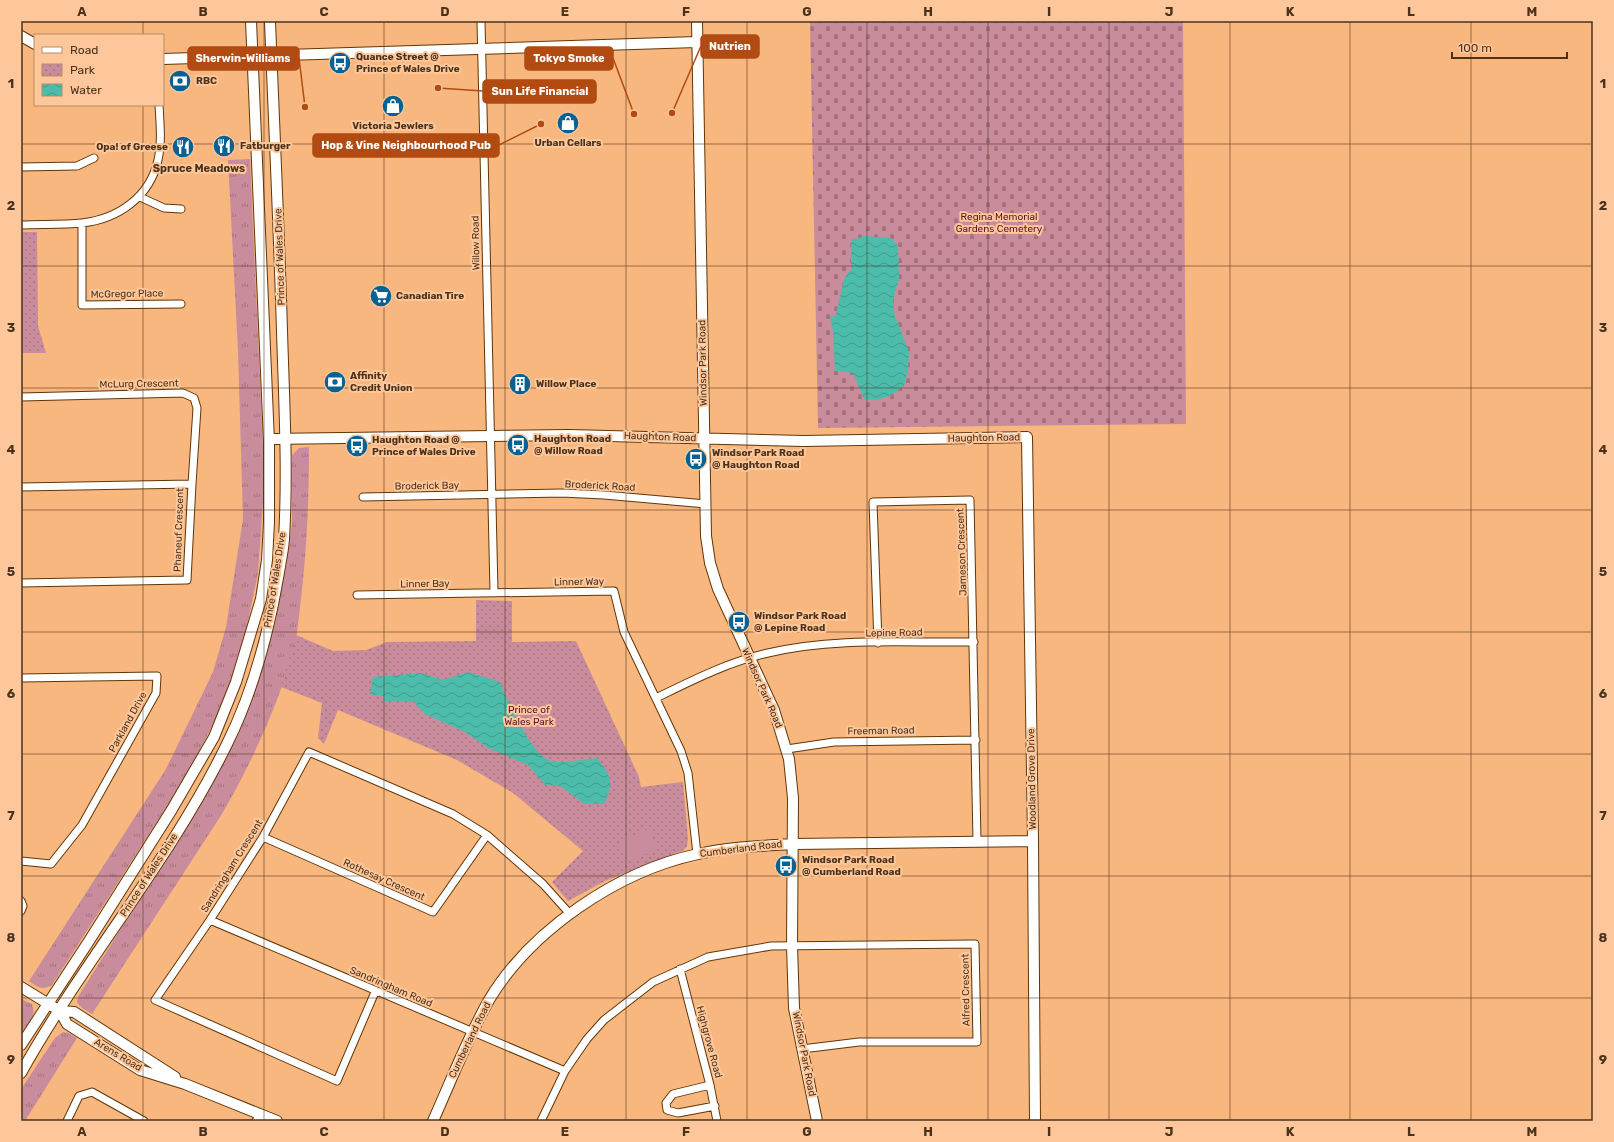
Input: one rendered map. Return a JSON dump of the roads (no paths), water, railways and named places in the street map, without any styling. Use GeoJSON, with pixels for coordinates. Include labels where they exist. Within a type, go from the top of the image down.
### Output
{"type":"FeatureCollection","features":[{"type":"Feature","properties":{"kind":"street","name":"Prince of Wales Drive"},"geometry":{"type":"LineString","coordinates":[[21,1045],[171,811],[214,737],[236,682],[261,599],[267,560],[269,522],[269,439],[251,21]]}},
{"type":"Feature","properties":{"kind":"street","name":"Prince of Wales Drive"},"geometry":{"type":"LineString","coordinates":[[21,1074],[194,803],[228,744],[250,690],[264,646],[274,602],[284,542],[285,438],[270,21]]}},
{"type":"Feature","properties":{"kind":"street"},"geometry":{"type":"LineString","coordinates":[[481,21],[482,49]]}},
{"type":"Feature","properties":{"kind":"street","name":"Windsor Park Road"},"geometry":{"type":"LineString","coordinates":[[697,21],[706,536],[714,577],[722,601],[774,710],[787,749],[792,785],[794,844],[792,946],[794,1008],[817,1121]]}},
{"type":"Feature","properties":{"kind":"street"},"geometry":{"type":"LineString","coordinates":[[21,36],[34,43]]}},
{"type":"Feature","properties":{"kind":"street"},"geometry":{"type":"LineString","coordinates":[[164,59],[698,42]]}},
{"type":"Feature","properties":{"kind":"street","name":"Willow Road"},"geometry":{"type":"LineString","coordinates":[[482,49],[491,436]]}},
{"type":"Feature","properties":{"kind":"street"},"geometry":{"type":"LineString","coordinates":[[21,224],[82,223],[104,219],[122,211],[140,197],[158,160],[160,106]]}},
{"type":"Feature","properties":{"kind":"street"},"geometry":{"type":"LineString","coordinates":[[21,167],[77,166],[94,158]]}},
{"type":"Feature","properties":{"kind":"street"},"geometry":{"type":"LineString","coordinates":[[140,197],[164,208],[181,209]]}},
{"type":"Feature","properties":{"kind":"street","name":"McGregor Place"},"geometry":{"type":"LineString","coordinates":[[82,223],[82,305],[181,304]]}},
{"type":"Feature","properties":{"kind":"street","name":"McLurg Crescent"},"geometry":{"type":"LineString","coordinates":[[21,397],[183,393],[194,398],[197,408],[192,484]]}},
{"type":"Feature","properties":{"kind":"street","name":"Haughton Road"},"geometry":{"type":"LineString","coordinates":[[269,439],[584,435],[804,441],[1028,437]]}},
{"type":"Feature","properties":{"kind":"street"},"geometry":{"type":"LineString","coordinates":[[491,436],[494,592]]}},
{"type":"Feature","properties":{"kind":"street","name":"Woodland Grove Drive"},"geometry":{"type":"LineString","coordinates":[[1028,437],[1033,841],[1034,1121]]}},
{"type":"Feature","properties":{"kind":"street","name":"Phaneuf Crescent"},"geometry":{"type":"LineString","coordinates":[[21,487],[192,484],[187,580],[21,583]]}},
{"type":"Feature","properties":{"kind":"street","name":"Broderick Bay"},"geometry":{"type":"LineString","coordinates":[[363,497],[492,494]]}},
{"type":"Feature","properties":{"kind":"street","name":"Broderick Road"},"geometry":{"type":"LineString","coordinates":[[492,494],[582,494],[706,504]]}},
{"type":"Feature","properties":{"kind":"street","name":"Jameson Crescent"},"geometry":{"type":"LineString","coordinates":[[878,643],[873,502],[970,500],[977,841]]}},
{"type":"Feature","properties":{"kind":"street","name":"Linner Way"},"geometry":{"type":"LineString","coordinates":[[494,592],[614,591],[624,632],[681,751],[688,773],[697,854]]}},
{"type":"Feature","properties":{"kind":"street","name":"Linner Bay"},"geometry":{"type":"LineString","coordinates":[[357,595],[494,592]]}},
{"type":"Feature","properties":{"kind":"street","name":"Lepine Road"},"geometry":{"type":"LineString","coordinates":[[656,698],[707,673],[749,658],[801,647],[878,643],[974,642]]}},
{"type":"Feature","properties":{"kind":"street","name":"Parkland Drive"},"geometry":{"type":"LineString","coordinates":[[21,678],[157,676],[156,693],[82,825],[51,864],[21,862]]}},
{"type":"Feature","properties":{"kind":"street","name":"Freeman Road"},"geometry":{"type":"LineString","coordinates":[[787,749],[834,742],[976,740]]}},
{"type":"Feature","properties":{"kind":"street","name":"Sandringham Crescent"},"geometry":{"type":"LineString","coordinates":[[375,992],[337,1081],[155,1000],[210,920],[263,837],[309,752],[453,814],[487,835],[543,884],[570,914]]}},
{"type":"Feature","properties":{"kind":"street","name":"Rothesay Crescent"},"geometry":{"type":"LineString","coordinates":[[263,837],[433,912],[487,835]]}},
{"type":"Feature","properties":{"kind":"street","name":"Cumberland Road"},"geometry":{"type":"LineString","coordinates":[[433,1121],[473,1032],[490,999],[506,977],[538,942],[570,914],[594,897],[631,878],[697,854],[794,844],[1033,841]]}},
{"type":"Feature","properties":{"kind":"street"},"geometry":{"type":"LineString","coordinates":[[21,900],[23,906],[21,912]]}},
{"type":"Feature","properties":{"kind":"street","name":"Sandringham Road"},"geometry":{"type":"LineString","coordinates":[[210,920],[375,992],[565,1071]]}},
{"type":"Feature","properties":{"kind":"street","name":"Alfred Crescent"},"geometry":{"type":"LineString","coordinates":[[792,946],[976,944],[977,1042],[859,1042],[802,1049]]}},
{"type":"Feature","properties":{"kind":"street"},"geometry":{"type":"LineString","coordinates":[[541,1121],[565,1071],[588,1039],[604,1020],[652,982],[708,957],[735,951],[771,946],[792,946]]}},
{"type":"Feature","properties":{"kind":"street","name":"Highgrove Road"},"geometry":{"type":"LineString","coordinates":[[680,969],[710,1085],[717,1121]]}},
{"type":"Feature","properties":{"kind":"street","name":"Arens Road"},"geometry":{"type":"LineString","coordinates":[[21,987],[60,1011],[74,1012],[185,1084],[258,1117],[277,1121]]}},
{"type":"Feature","properties":{"kind":"street"},"geometry":{"type":"LineString","coordinates":[[710,1085],[673,1094],[666,1102],[667,1110],[678,1113],[715,1106]]}},
{"type":"Feature","properties":{"kind":"street"},"geometry":{"type":"LineString","coordinates":[[67,1121],[79,1096],[92,1092],[144,1121]]}},
{"type":"Feature","properties":{"kind":"water"},"geometry":{"type":"Polygon","coordinates":[[[865,236],[891,238],[898,246],[899,279],[893,299],[894,313],[909,352],[908,370],[904,386],[895,393],[875,400],[864,399],[853,373],[835,371],[833,332],[830,317],[836,315],[844,279],[851,269],[851,240],[865,236]]]}},
{"type":"Feature","properties":{"kind":"water"},"geometry":{"type":"Polygon","coordinates":[[[468,672],[500,682],[521,727],[536,749],[544,757],[555,762],[597,758],[606,770],[610,780],[609,790],[604,804],[583,803],[560,786],[545,785],[528,765],[488,748],[465,732],[425,714],[414,702],[384,701],[383,696],[370,694],[373,677],[421,673],[443,680],[468,672]]]}},
{"type":"Feature","properties":{"kind":"place","name":"Quance Street @ Prince of Wales Drive"},"geometry":{"type":"Point","coordinates":[340,63]}},
{"type":"Feature","properties":{"kind":"place","name":"RBC"},"geometry":{"type":"Point","coordinates":[180,81]}},
{"type":"Feature","properties":{"kind":"place","name":"Sun Life Financial"},"geometry":{"type":"Point","coordinates":[438,88]}},
{"type":"Feature","properties":{"kind":"place","name":"Victoria Jewlers"},"geometry":{"type":"Point","coordinates":[393,106]}},
{"type":"Feature","properties":{"kind":"place","name":"Sherwin-Williams"},"geometry":{"type":"Point","coordinates":[305,107]}},
{"type":"Feature","properties":{"kind":"place","name":"Nutrien"},"geometry":{"type":"Point","coordinates":[672,113]}},
{"type":"Feature","properties":{"kind":"place","name":"Tokyo Smoke"},"geometry":{"type":"Point","coordinates":[634,114]}},
{"type":"Feature","properties":{"kind":"place","name":"Urban Cellars"},"geometry":{"type":"Point","coordinates":[568,123]}},
{"type":"Feature","properties":{"kind":"place","name":"Hop & Vine Neighbourhood Pub"},"geometry":{"type":"Point","coordinates":[541,124]}},
{"type":"Feature","properties":{"kind":"place","name":"Fatburger"},"geometry":{"type":"Point","coordinates":[224,146]}},
{"type":"Feature","properties":{"kind":"place","name":"Opa! of Greese"},"geometry":{"type":"Point","coordinates":[183,147]}},
{"type":"Feature","properties":{"kind":"place","name":"Canadian Tire"},"geometry":{"type":"Point","coordinates":[381,296]}},
{"type":"Feature","properties":{"kind":"place","name":"Affinity Credit Union"},"geometry":{"type":"Point","coordinates":[335,382]}},
{"type":"Feature","properties":{"kind":"place","name":"Willow Place"},"geometry":{"type":"Point","coordinates":[520,384]}},
{"type":"Feature","properties":{"kind":"place","name":"Haughton Road @ Willow Road"},"geometry":{"type":"Point","coordinates":[518,445]}},
{"type":"Feature","properties":{"kind":"place","name":"Haughton Road @ Prince of Wales Drive"},"geometry":{"type":"Point","coordinates":[357,446]}},
{"type":"Feature","properties":{"kind":"place","name":"Windsor Park Road @ Haughton Road"},"geometry":{"type":"Point","coordinates":[696,459]}},
{"type":"Feature","properties":{"kind":"place","name":"Windsor Park Road @ Lepine Road"},"geometry":{"type":"Point","coordinates":[739,622]}},
{"type":"Feature","properties":{"kind":"place","name":"Windsor Park Road @ Cumberland Road"},"geometry":{"type":"Point","coordinates":[786,866]}},
{"type":"Feature","properties":{"kind":"district","name":"Spruce Meadows"},"geometry":{"type":"Point","coordinates":[199,168]}},
{"type":"Feature","properties":{"kind":"park label","name":"Regina Memorial Gardens Cemetery"},"geometry":{"type":"Point","coordinates":[999,222]}},
{"type":"Feature","properties":{"kind":"park label","name":"Prince of Wales Park"},"geometry":{"type":"Point","coordinates":[529,716]}}]}
